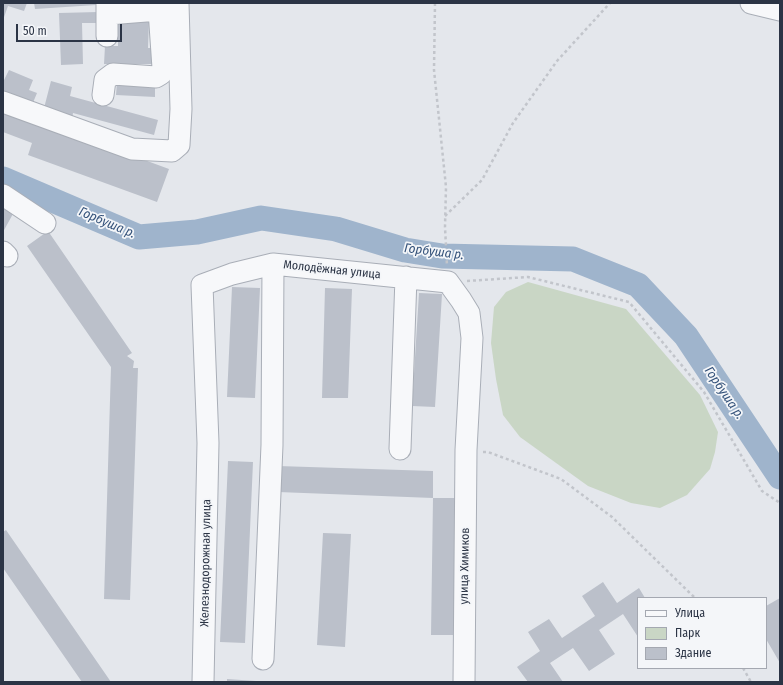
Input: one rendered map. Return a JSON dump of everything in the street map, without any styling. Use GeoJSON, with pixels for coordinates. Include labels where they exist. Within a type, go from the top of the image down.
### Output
{"type":"FeatureCollection","features":[{"type":"Feature","properties":{"kind":"street"},"geometry":{"type":"LineString","coordinates":[[752,3],[780,10]]}},
{"type":"Feature","properties":{"kind":"street"},"geometry":{"type":"LineString","coordinates":[[108,36],[108,8],[172,7]]}},
{"type":"Feature","properties":{"kind":"street"},"geometry":{"type":"LineString","coordinates":[[103,95],[105,80],[113,74],[156,78],[161,74],[172,7]]}},
{"type":"Feature","properties":{"kind":"street"},"geometry":{"type":"LineString","coordinates":[[3,102],[132,149],[172,150],[179,145],[180,116],[172,7]]}},
{"type":"Feature","properties":{"kind":"street"},"geometry":{"type":"LineString","coordinates":[[3,195],[45,223]]}},
{"type":"Feature","properties":{"kind":"street"},"geometry":{"type":"LineString","coordinates":[[263,659],[272,445],[273,264]]}},
{"type":"Feature","properties":{"kind":"street","name":"Молодёжная улица"},"geometry":{"type":"LineString","coordinates":[[208,443],[202,285],[232,274],[273,264],[448,282]]}},
{"type":"Feature","properties":{"kind":"street"},"geometry":{"type":"LineString","coordinates":[[400,449],[406,277]]}},
{"type":"Feature","properties":{"kind":"street"},"geometry":{"type":"LineString","coordinates":[[448,282],[468,313],[472,338],[466,450]]}},
{"type":"Feature","properties":{"kind":"street","name":"Железнодорожная улица"},"geometry":{"type":"LineString","coordinates":[[203,682],[208,443]]}},
{"type":"Feature","properties":{"kind":"street","name":"улица Химиков"},"geometry":{"type":"LineString","coordinates":[[464,682],[466,450]]}},
{"type":"Feature","properties":{"kind":"path"},"geometry":{"type":"LineString","coordinates":[[435,3],[434,70],[446,187],[445,216],[448,282],[528,277],[630,302],[704,392],[762,491],[780,503]]}},
{"type":"Feature","properties":{"kind":"path"},"geometry":{"type":"LineString","coordinates":[[445,216],[482,180],[514,123],[557,61],[610,3]]}},
{"type":"Feature","properties":{"kind":"path"},"geometry":{"type":"LineString","coordinates":[[466,450],[488,452],[561,479],[612,517],[694,597]]}},
{"type":"Feature","properties":{"kind":"path"},"geometry":{"type":"LineString","coordinates":[[744,669],[751,682]]}},
{"type":"Feature","properties":{"kind":"green space"},"geometry":{"type":"Polygon","coordinates":[[[528,282],[626,309],[700,395],[718,432],[715,452],[710,469],[687,495],[660,508],[631,503],[588,486],[520,437],[503,415],[491,343],[494,307],[506,292],[528,282]]]}},
{"type":"Feature","properties":{"kind":"building"},"geometry":{"type":"Polygon","coordinates":[[[3,3],[27,3],[24,11],[8,6],[3,20],[3,3]]]}},
{"type":"Feature","properties":{"kind":"building"},"geometry":{"type":"Polygon","coordinates":[[[34,3],[96,3],[96,5],[35,9],[34,3]]]}},
{"type":"Feature","properties":{"kind":"building"},"geometry":{"type":"Polygon","coordinates":[[[98,12],[99,23],[82,23],[83,64],[61,65],[59,13],[98,12]]]}},
{"type":"Feature","properties":{"kind":"building"},"geometry":{"type":"Polygon","coordinates":[[[118,20],[149,20],[148,48],[156,48],[156,64],[104,64],[105,46],[118,46],[118,20]]]}},
{"type":"Feature","properties":{"kind":"building"},"geometry":{"type":"Polygon","coordinates":[[[9,70],[33,80],[29,90],[37,93],[32,105],[3,93],[3,80],[9,70]]]}},
{"type":"Feature","properties":{"kind":"building"},"geometry":{"type":"Polygon","coordinates":[[[51,81],[72,87],[70,96],[158,120],[154,135],[73,113],[72,120],[43,112],[51,81]]]}},
{"type":"Feature","properties":{"kind":"building"},"geometry":{"type":"Polygon","coordinates":[[[117,82],[155,84],[155,97],[116,95],[117,82]]]}},
{"type":"Feature","properties":{"kind":"building"},"geometry":{"type":"Polygon","coordinates":[[[3,108],[169,169],[157,202],[28,155],[32,143],[3,132],[3,108]]]}},
{"type":"Feature","properties":{"kind":"building"},"geometry":{"type":"Polygon","coordinates":[[[3,206],[14,212],[3,232],[3,206]]]}},
{"type":"Feature","properties":{"kind":"building"},"geometry":{"type":"Polygon","coordinates":[[[48,231],[132,353],[127,356],[134,361],[133,368],[138,368],[130,600],[104,599],[111,367],[27,246],[48,231]]]}},
{"type":"Feature","properties":{"kind":"building"},"geometry":{"type":"Polygon","coordinates":[[[232,287],[260,288],[255,398],[227,397],[232,287]]]}},
{"type":"Feature","properties":{"kind":"building"},"geometry":{"type":"Polygon","coordinates":[[[325,288],[352,289],[348,398],[322,398],[325,288]]]}},
{"type":"Feature","properties":{"kind":"building"},"geometry":{"type":"Polygon","coordinates":[[[419,293],[442,294],[435,407],[412,406],[419,293]]]}},
{"type":"Feature","properties":{"kind":"building"},"geometry":{"type":"Polygon","coordinates":[[[228,461],[253,462],[245,643],[220,642],[228,461]]]}},
{"type":"Feature","properties":{"kind":"building"},"geometry":{"type":"Polygon","coordinates":[[[278,466],[433,471],[433,498],[278,492],[278,466]]]}},
{"type":"Feature","properties":{"kind":"building"},"geometry":{"type":"Polygon","coordinates":[[[433,498],[455,498],[454,635],[431,635],[433,498]]]}},
{"type":"Feature","properties":{"kind":"building"},"geometry":{"type":"Polygon","coordinates":[[[6,530],[111,682],[82,682],[3,568],[3,532],[6,530]]]}},
{"type":"Feature","properties":{"kind":"building"},"geometry":{"type":"Polygon","coordinates":[[[323,533],[351,534],[345,647],[317,645],[323,533]]]}},
{"type":"Feature","properties":{"kind":"building"},"geometry":{"type":"Polygon","coordinates":[[[603,582],[617,603],[639,588],[644,597],[637,597],[637,635],[623,614],[599,630],[615,654],[589,671],[573,648],[550,663],[563,682],[528,682],[517,667],[540,651],[528,632],[549,619],[562,638],[595,616],[582,596],[603,582]]]}},
{"type":"Feature","properties":{"kind":"building"},"geometry":{"type":"Polygon","coordinates":[[[780,598],[780,663],[767,641],[767,605],[780,598]]]}},
{"type":"Feature","properties":{"kind":"building"},"geometry":{"type":"Polygon","coordinates":[[[227,679],[256,681],[227,682],[227,679]]]}},
{"type":"Feature","properties":{"kind":"waterway","name":"Горбуша р."},"geometry":{"type":"LineString","coordinates":[[3,179],[139,237],[197,232],[261,218],[336,229],[405,250],[442,256],[573,259],[638,285],[686,336],[780,477]]}}]}
